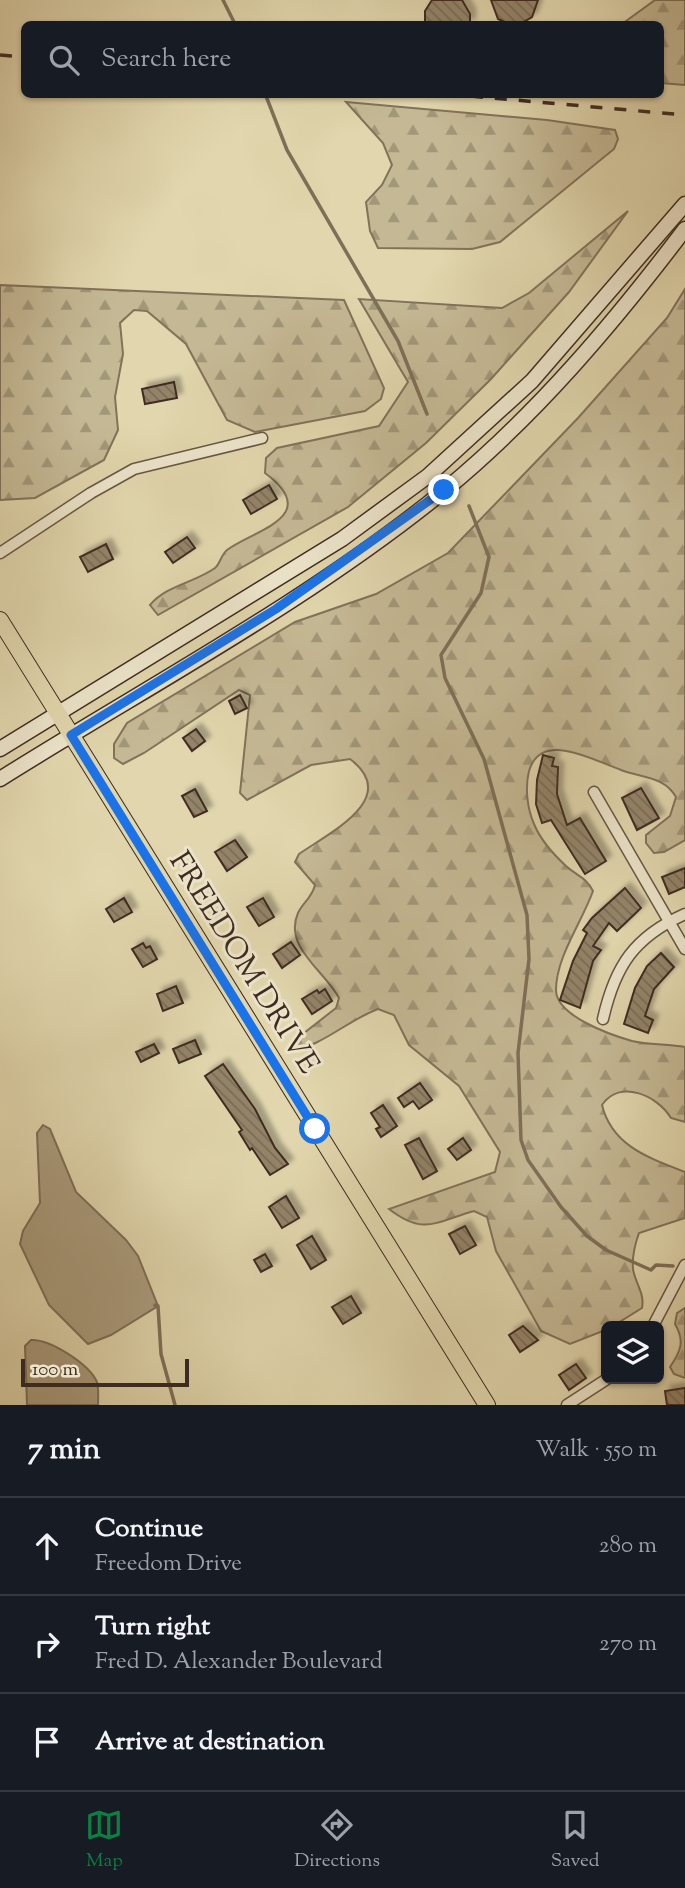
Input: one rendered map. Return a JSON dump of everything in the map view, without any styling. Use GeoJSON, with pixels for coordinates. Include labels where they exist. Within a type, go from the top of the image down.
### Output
{"type":"FeatureCollection","features":[{"type":"Feature","properties":{"kind":"main road"},"geometry":{"type":"LineString","coordinates":[[0,749],[342,539],[428,476],[532,381],[685,204]]}},
{"type":"Feature","properties":{"kind":"main road"},"geometry":{"type":"LineString","coordinates":[[0,779],[276,609],[444,490],[550,391],[646,280],[685,229]]}},
{"type":"Feature","properties":{"kind":"main road","name":"FREEDOM DRIVE"},"geometry":{"type":"LineString","coordinates":[[0,620],[486,1405]]}},
{"type":"Feature","properties":{"kind":"street"},"geometry":{"type":"LineString","coordinates":[[0,553],[91,493],[134,469],[262,439]]}},
{"type":"Feature","properties":{"kind":"street"},"geometry":{"type":"LineString","coordinates":[[594,792],[685,949]]}},
{"type":"Feature","properties":{"kind":"street"},"geometry":{"type":"LineString","coordinates":[[603,1019],[609,989],[630,953],[667,922],[685,914]]}},
{"type":"Feature","properties":{"kind":"street"},"geometry":{"type":"LineString","coordinates":[[656,1321],[685,1265]]}},
{"type":"Feature","properties":{"kind":"street"},"geometry":{"type":"LineString","coordinates":[[567,1405],[601,1383]]}},
{"type":"Feature","properties":{"kind":"green space"},"geometry":{"type":"Polygon","coordinates":[[[655,0],[685,0],[685,85],[664,83],[664,21],[626,21],[655,0]]]}},
{"type":"Feature","properties":{"kind":"green space"},"geometry":{"type":"Polygon","coordinates":[[[346,102],[547,120],[615,130],[618,139],[614,149],[500,242],[472,249],[378,248],[370,231],[366,202],[382,185],[392,165],[383,143],[346,102]]]}},
{"type":"Feature","properties":{"kind":"green space"},"geometry":{"type":"Polygon","coordinates":[[[628,211],[569,292],[491,379],[426,443],[348,507],[158,615],[150,605],[157,598],[215,568],[227,550],[266,528],[286,511],[288,501],[281,488],[265,473],[266,458],[277,448],[379,426],[408,382],[359,299],[502,308],[529,293],[628,211]]]}},
{"type":"Feature","properties":{"kind":"green space"},"geometry":{"type":"Polygon","coordinates":[[[0,285],[344,300],[384,388],[381,399],[365,411],[255,432],[227,420],[186,344],[147,311],[134,310],[120,323],[123,354],[115,397],[118,430],[104,460],[35,498],[0,500],[0,285]]]}},
{"type":"Feature","properties":{"kind":"green space"},"geometry":{"type":"Polygon","coordinates":[[[685,289],[685,840],[664,852],[654,853],[646,843],[646,835],[670,816],[676,797],[671,790],[659,781],[583,755],[556,750],[544,752],[535,759],[529,771],[527,791],[530,811],[540,836],[556,857],[593,891],[560,965],[556,990],[558,999],[575,1016],[611,1034],[632,1041],[685,1047],[685,1122],[671,1118],[657,1103],[638,1093],[618,1093],[602,1105],[614,1131],[623,1141],[658,1161],[685,1172],[685,1218],[639,1233],[633,1264],[642,1308],[621,1321],[601,1321],[601,1332],[570,1344],[541,1331],[496,1251],[487,1217],[474,1211],[439,1222],[421,1224],[401,1217],[389,1209],[495,1172],[500,1152],[459,1086],[409,1045],[394,1015],[378,1009],[324,1039],[290,1051],[290,1044],[336,1008],[339,998],[308,958],[296,937],[298,913],[315,885],[295,862],[299,854],[342,825],[365,801],[368,787],[364,773],[350,759],[311,765],[247,800],[240,793],[250,695],[239,690],[123,764],[114,758],[114,744],[127,723],[295,622],[376,594],[448,553],[578,418],[667,318],[685,289]]]}},
{"type":"Feature","properties":{"kind":"green space"},"geometry":{"type":"Polygon","coordinates":[[[685,1308],[685,1378],[674,1374],[670,1367],[677,1356],[681,1341],[675,1324],[677,1313],[685,1308]]]}},
{"type":"Feature","properties":{"kind":"shaded area"},"geometry":{"type":"Polygon","coordinates":[[[43,1125],[50,1129],[76,1192],[126,1240],[138,1256],[158,1306],[111,1335],[88,1344],[49,1305],[20,1244],[23,1231],[40,1203],[37,1133],[43,1125]]]}},
{"type":"Feature","properties":{"kind":"shaded area"},"geometry":{"type":"Polygon","coordinates":[[[31,1340],[58,1348],[86,1368],[97,1382],[98,1405],[27,1405],[25,1346],[31,1340]]]}},
{"type":"Feature","properties":{"kind":"building"},"geometry":{"type":"Polygon","coordinates":[[[432,0],[462,0],[470,14],[470,21],[425,21],[425,11],[432,0]]]}},
{"type":"Feature","properties":{"kind":"building"},"geometry":{"type":"Polygon","coordinates":[[[491,0],[538,0],[532,17],[525,21],[498,19],[491,0]]]}},
{"type":"Feature","properties":{"kind":"building"},"geometry":{"type":"Polygon","coordinates":[[[174,382],[177,398],[145,404],[142,389],[174,382]]]}},
{"type":"Feature","properties":{"kind":"building"},"geometry":{"type":"Polygon","coordinates":[[[269,485],[277,499],[251,514],[243,500],[269,485]]]}},
{"type":"Feature","properties":{"kind":"building"},"geometry":{"type":"Polygon","coordinates":[[[187,537],[195,548],[173,563],[165,552],[187,537]]]}},
{"type":"Feature","properties":{"kind":"building"},"geometry":{"type":"Polygon","coordinates":[[[106,544],[113,559],[88,572],[80,557],[106,544]]]}},
{"type":"Feature","properties":{"kind":"building"},"geometry":{"type":"Polygon","coordinates":[[[240,695],[247,708],[235,714],[229,701],[240,695]]]}},
{"type":"Feature","properties":{"kind":"building"},"geometry":{"type":"Polygon","coordinates":[[[196,729],[205,741],[192,751],[183,738],[196,729]]]}},
{"type":"Feature","properties":{"kind":"building"},"geometry":{"type":"Polygon","coordinates":[[[543,755],[554,758],[552,766],[558,767],[557,794],[567,825],[580,818],[606,861],[585,874],[551,820],[542,823],[536,804],[537,780],[543,755]]]}},
{"type":"Feature","properties":{"kind":"building"},"geometry":{"type":"Polygon","coordinates":[[[641,788],[659,818],[637,830],[622,798],[641,788]]]}},
{"type":"Feature","properties":{"kind":"building"},"geometry":{"type":"Polygon","coordinates":[[[195,789],[207,811],[194,817],[182,796],[195,789]]]}},
{"type":"Feature","properties":{"kind":"building"},"geometry":{"type":"Polygon","coordinates":[[[235,840],[247,857],[227,871],[215,852],[235,840]]]}},
{"type":"Feature","properties":{"kind":"building"},"geometry":{"type":"Polygon","coordinates":[[[685,868],[685,887],[669,894],[662,877],[685,868]]]}},
{"type":"Feature","properties":{"kind":"building"},"geometry":{"type":"Polygon","coordinates":[[[625,888],[641,908],[617,931],[609,923],[593,946],[601,950],[593,961],[580,1008],[560,1000],[573,961],[587,933],[583,930],[592,918],[625,888]]]}},
{"type":"Feature","properties":{"kind":"building"},"geometry":{"type":"Polygon","coordinates":[[[124,898],[132,912],[114,922],[106,909],[124,898]]]}},
{"type":"Feature","properties":{"kind":"building"},"geometry":{"type":"Polygon","coordinates":[[[263,898],[274,917],[259,926],[247,907],[263,898]]]}},
{"type":"Feature","properties":{"kind":"building"},"geometry":{"type":"Polygon","coordinates":[[[291,942],[300,955],[282,968],[273,954],[291,942]]]}},
{"type":"Feature","properties":{"kind":"building"},"geometry":{"type":"Polygon","coordinates":[[[143,943],[146,948],[150,946],[157,959],[143,967],[132,949],[143,943]]]}},
{"type":"Feature","properties":{"kind":"building"},"geometry":{"type":"Polygon","coordinates":[[[661,953],[674,967],[654,989],[645,1016],[653,1020],[648,1033],[624,1024],[635,988],[647,966],[661,953]]]}},
{"type":"Feature","properties":{"kind":"building"},"geometry":{"type":"Polygon","coordinates":[[[176,986],[183,1003],[163,1011],[157,994],[176,986]]]}},
{"type":"Feature","properties":{"kind":"building"},"geometry":{"type":"Polygon","coordinates":[[[325,989],[332,1001],[312,1014],[302,999],[317,990],[319,993],[325,989]]]}},
{"type":"Feature","properties":{"kind":"building"},"geometry":{"type":"Polygon","coordinates":[[[195,1040],[201,1054],[179,1063],[173,1049],[195,1040]]]}},
{"type":"Feature","properties":{"kind":"building"},"geometry":{"type":"Polygon","coordinates":[[[154,1044],[159,1053],[141,1062],[136,1052],[154,1044]]]}},
{"type":"Feature","properties":{"kind":"building"},"geometry":{"type":"Polygon","coordinates":[[[223,1064],[255,1109],[275,1148],[288,1164],[270,1175],[252,1148],[250,1150],[239,1132],[242,1130],[205,1076],[223,1064]]]}},
{"type":"Feature","properties":{"kind":"building"},"geometry":{"type":"Polygon","coordinates":[[[420,1083],[432,1100],[419,1109],[413,1101],[404,1107],[398,1098],[420,1083]]]}},
{"type":"Feature","properties":{"kind":"building"},"geometry":{"type":"Polygon","coordinates":[[[383,1105],[397,1126],[381,1137],[376,1129],[380,1127],[371,1113],[383,1105]]]}},
{"type":"Feature","properties":{"kind":"building"},"geometry":{"type":"Polygon","coordinates":[[[419,1138],[437,1171],[423,1179],[405,1145],[419,1138]]]}},
{"type":"Feature","properties":{"kind":"building"},"geometry":{"type":"Polygon","coordinates":[[[463,1138],[471,1150],[457,1160],[448,1149],[463,1138]]]}},
{"type":"Feature","properties":{"kind":"building"},"geometry":{"type":"Polygon","coordinates":[[[286,1196],[299,1218],[282,1228],[269,1207],[286,1196]]]}},
{"type":"Feature","properties":{"kind":"building"},"geometry":{"type":"Polygon","coordinates":[[[465,1226],[476,1245],[460,1254],[449,1234],[465,1226]]]}},
{"type":"Feature","properties":{"kind":"building"},"geometry":{"type":"Polygon","coordinates":[[[312,1236],[326,1260],[311,1269],[297,1245],[312,1236]]]}},
{"type":"Feature","properties":{"kind":"building"},"geometry":{"type":"Polygon","coordinates":[[[265,1254],[272,1266],[261,1272],[254,1260],[265,1254]]]}},
{"type":"Feature","properties":{"kind":"building"},"geometry":{"type":"Polygon","coordinates":[[[351,1296],[361,1313],[343,1324],[332,1307],[351,1296]]]}},
{"type":"Feature","properties":{"kind":"building"},"geometry":{"type":"Polygon","coordinates":[[[523,1326],[538,1340],[520,1352],[509,1335],[523,1326]]]}},
{"type":"Feature","properties":{"kind":"building"},"geometry":{"type":"Polygon","coordinates":[[[576,1364],[586,1378],[569,1390],[559,1375],[576,1364]]]}},
{"type":"Feature","properties":{"kind":"building"},"geometry":{"type":"Polygon","coordinates":[[[685,1388],[685,1405],[667,1405],[665,1391],[685,1388]]]}},
{"type":"Feature","properties":{"kind":"waterway"},"geometry":{"type":"LineString","coordinates":[[223,0],[234,21]]}},
{"type":"Feature","properties":{"kind":"waterway"},"geometry":{"type":"LineString","coordinates":[[267,98],[287,150],[398,341],[427,414]]}},
{"type":"Feature","properties":{"kind":"waterway"},"geometry":{"type":"LineString","coordinates":[[469,506],[489,557],[481,593],[441,655],[445,678],[484,759],[527,915],[529,959],[518,1053],[521,1140],[528,1160],[561,1207],[587,1236],[606,1250],[651,1270],[656,1265],[673,1266]]}},
{"type":"Feature","properties":{"kind":"waterway"},"geometry":{"type":"LineString","coordinates":[[155,1305],[158,1306],[161,1354],[175,1405]]}},
{"type":"Feature","properties":{"kind":"railway"},"geometry":{"type":"LineString","coordinates":[[0,55],[21,57]]}},
{"type":"Feature","properties":{"kind":"railway"},"geometry":{"type":"LineString","coordinates":[[492,98],[685,115]]}},
{"type":"Feature","properties":{"kind":"route"},"geometry":{"type":"LineString","coordinates":[[315,1129],[71,735],[276,609],[406,520],[444,490]]}}]}
